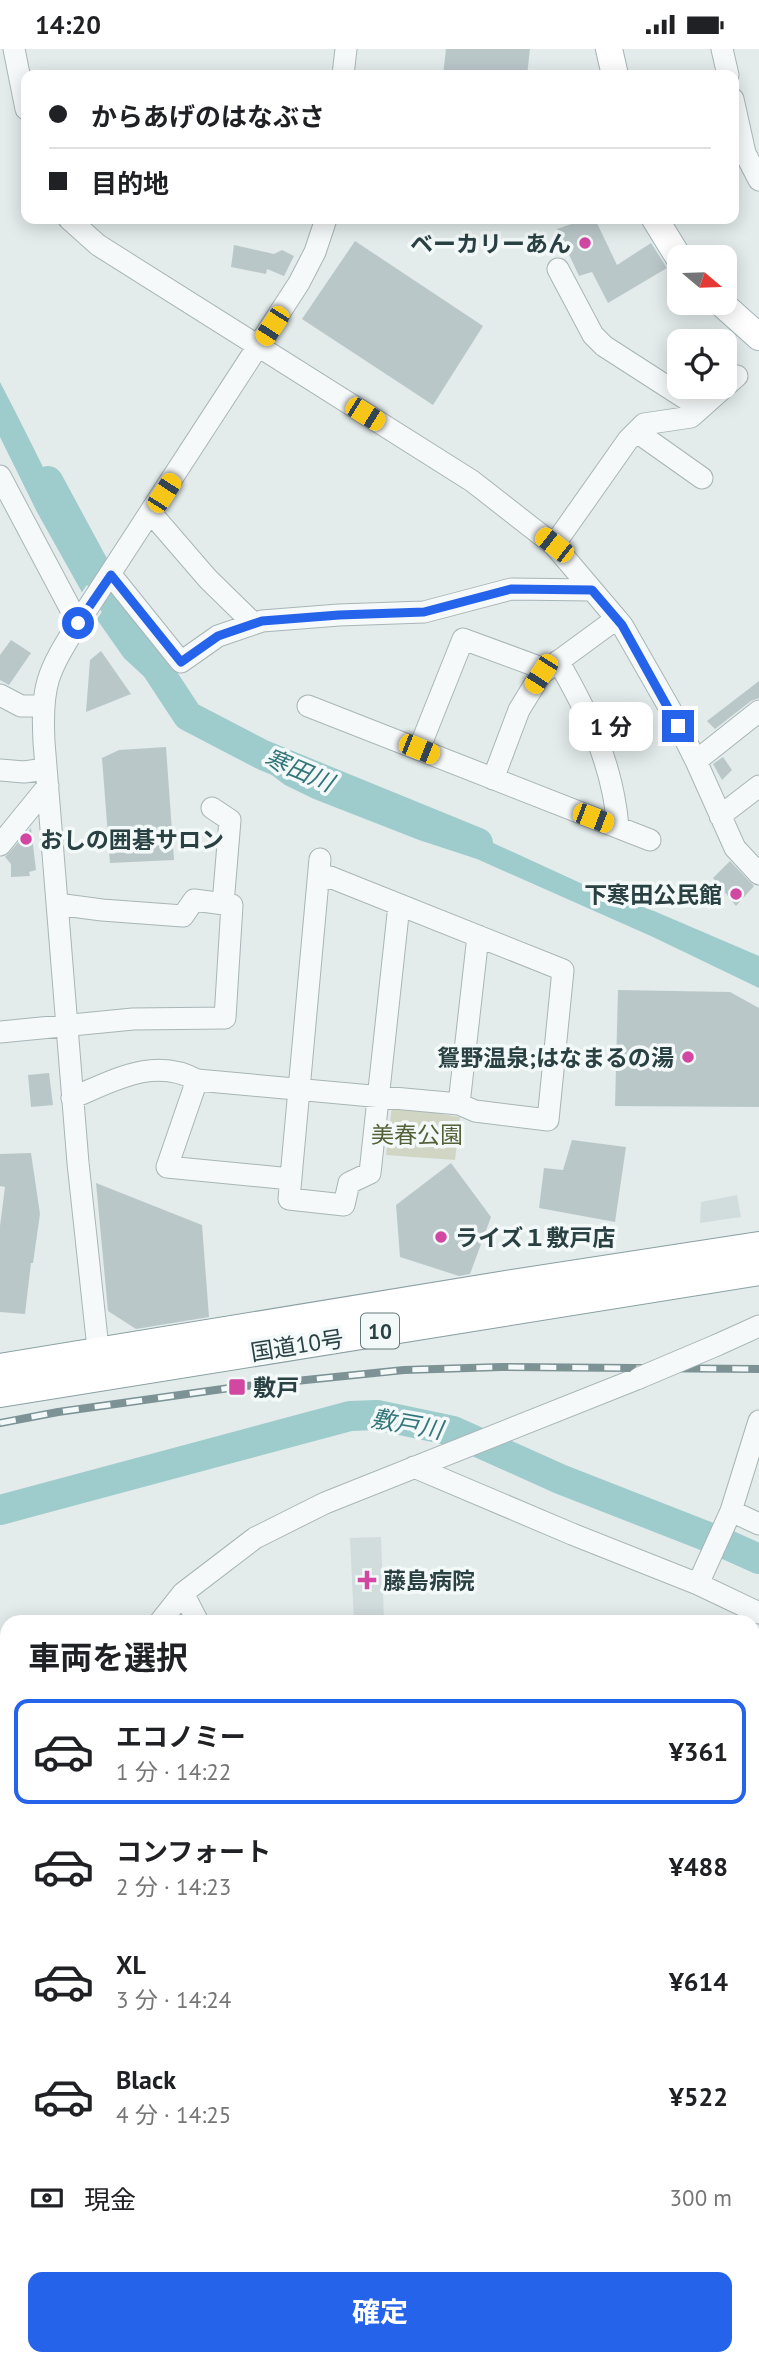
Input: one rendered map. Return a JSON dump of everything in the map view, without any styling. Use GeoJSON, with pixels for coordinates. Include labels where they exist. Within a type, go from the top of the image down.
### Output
{"type":"FeatureCollection","features":[{"type":"Feature","properties":{"kind":"highway","name":"国道10号"},"geometry":{"type":"LineString","coordinates":[[0,1392],[100,1364],[512,1285],[759,1247]]}},
{"type":"Feature","properties":{"kind":"highway","name":"国道10号"},"geometry":{"type":"LineString","coordinates":[[0,1369],[100,1364],[759,1270]]}},
{"type":"Feature","properties":{"kind":"main road"},"geometry":{"type":"LineString","coordinates":[[609,49],[614,70]]}},
{"type":"Feature","properties":{"kind":"main road"},"geometry":{"type":"LineString","coordinates":[[658,224],[671,245]]}},
{"type":"Feature","properties":{"kind":"main road"},"geometry":{"type":"LineString","coordinates":[[734,315],[759,337]]}},
{"type":"Feature","properties":{"kind":"street"},"geometry":{"type":"LineString","coordinates":[[14,49],[21,84]]}},
{"type":"Feature","properties":{"kind":"street"},"geometry":{"type":"LineString","coordinates":[[344,70],[346,49]]}},
{"type":"Feature","properties":{"kind":"street"},"geometry":{"type":"LineString","coordinates":[[722,49],[727,70]]}},
{"type":"Feature","properties":{"kind":"street"},"geometry":{"type":"LineString","coordinates":[[739,126],[745,153],[759,180]]}},
{"type":"Feature","properties":{"kind":"street"},"geometry":{"type":"LineString","coordinates":[[75,224],[98,245],[472,481],[554,545],[616,619],[670,709],[735,848],[758,872]]}},
{"type":"Feature","properties":{"kind":"street"},"geometry":{"type":"LineString","coordinates":[[100,1364],[66,1026],[47,778],[43,706],[46,683],[50,670],[81,619],[306,271],[325,224]]}},
{"type":"Feature","properties":{"kind":"street"},"geometry":{"type":"LineString","coordinates":[[558,269],[593,335],[604,346],[667,387]]}},
{"type":"Feature","properties":{"kind":"street"},"geometry":{"type":"LineString","coordinates":[[686,399],[694,404],[702,399]]}},
{"type":"Feature","properties":{"kind":"street"},"geometry":{"type":"LineString","coordinates":[[554,545],[628,440],[644,424],[691,417],[711,399]]}},
{"type":"Feature","properties":{"kind":"street"},"geometry":{"type":"LineString","coordinates":[[637,432],[702,478]]}},
{"type":"Feature","properties":{"kind":"street"},"geometry":{"type":"LineString","coordinates":[[0,476],[81,619]]}},
{"type":"Feature","properties":{"kind":"street"},"geometry":{"type":"LineString","coordinates":[[150,513],[208,579],[254,624]]}},
{"type":"Feature","properties":{"kind":"street"},"geometry":{"type":"LineString","coordinates":[[111,575],[181,662],[218,636],[254,624],[339,615],[424,612],[511,589],[592,590]]}},
{"type":"Feature","properties":{"kind":"street"},"geometry":{"type":"LineString","coordinates":[[493,779],[519,710],[541,674],[616,619]]}},
{"type":"Feature","properties":{"kind":"street"},"geometry":{"type":"LineString","coordinates":[[419,749],[463,639],[552,665],[575,690],[597,736],[612,783],[618,827]]}},
{"type":"Feature","properties":{"kind":"street"},"geometry":{"type":"LineString","coordinates":[[0,695],[21,706],[43,706]]}},
{"type":"Feature","properties":{"kind":"street"},"geometry":{"type":"LineString","coordinates":[[308,706],[650,840]]}},
{"type":"Feature","properties":{"kind":"street"},"geometry":{"type":"LineString","coordinates":[[696,761],[759,711]]}},
{"type":"Feature","properties":{"kind":"street"},"geometry":{"type":"LineString","coordinates":[[0,770],[47,778]]}},
{"type":"Feature","properties":{"kind":"street"},"geometry":{"type":"LineString","coordinates":[[0,845],[47,778]]}},
{"type":"Feature","properties":{"kind":"street"},"geometry":{"type":"LineString","coordinates":[[720,816],[759,786]]}},
{"type":"Feature","properties":{"kind":"street"},"geometry":{"type":"LineString","coordinates":[[212,808],[230,820],[223,904]]}},
{"type":"Feature","properties":{"kind":"street"},"geometry":{"type":"LineString","coordinates":[[320,859],[289,1199],[344,1205],[349,1183],[370,1173],[399,905]]}},
{"type":"Feature","properties":{"kind":"street"},"geometry":{"type":"LineString","coordinates":[[72,1098],[126,1076],[152,1069],[173,1070],[197,1080],[459,1104],[475,1111],[548,1120],[563,970],[330,877],[318,882]]}},
{"type":"Feature","properties":{"kind":"street"},"geometry":{"type":"LineString","coordinates":[[0,1032],[133,1019],[225,1018],[232,905],[194,900],[183,916],[74,908],[57,904]]}},
{"type":"Feature","properties":{"kind":"street"},"geometry":{"type":"LineString","coordinates":[[459,1104],[478,936]]}},
{"type":"Feature","properties":{"kind":"street"},"geometry":{"type":"LineString","coordinates":[[197,1080],[167,1167],[291,1179]]}},
{"type":"Feature","properties":{"kind":"street"},"geometry":{"type":"LineString","coordinates":[[166,1615],[183,1593],[255,1538],[325,1503],[639,1378],[759,1327]]}},
{"type":"Feature","properties":{"kind":"street"},"geometry":{"type":"LineString","coordinates":[[701,1577],[728,1519],[759,1421]]}},
{"type":"Feature","properties":{"kind":"street"},"geometry":{"type":"LineString","coordinates":[[414,1467],[572,1534],[701,1577],[759,1613]]}},
{"type":"Feature","properties":{"kind":"street"},"geometry":{"type":"LineString","coordinates":[[728,1519],[759,1524]]}},
{"type":"Feature","properties":{"kind":"street"},"geometry":{"type":"LineString","coordinates":[[183,1593],[194,1615]]}},
{"type":"Feature","properties":{"kind":"shaded area"},"geometry":{"type":"Polygon","coordinates":[[[737,1195],[741,1217],[700,1223],[701,1202],[737,1195]]]}},
{"type":"Feature","properties":{"kind":"shaded area","name":"藤島病院"},"geometry":{"type":"Polygon","coordinates":[[[381,1537],[384,1615],[354,1615],[350,1538],[381,1537]]]}},
{"type":"Feature","properties":{"kind":"green space","name":"美春公園"},"geometry":{"type":"Polygon","coordinates":[[[392,1106],[460,1117],[455,1160],[386,1155],[392,1106]]]}},
{"type":"Feature","properties":{"kind":"water"},"geometry":{"type":"Polygon","coordinates":[[[0,382],[126,628],[126,637],[136,656],[173,702],[289,775],[392,821],[457,829],[480,837],[600,892],[654,911],[759,956],[759,988],[653,937],[477,859],[419,840],[314,799],[285,785],[231,744],[167,707],[149,681],[124,658],[98,621],[37,512],[0,437],[0,382]]]}},
{"type":"Feature","properties":{"kind":"pier"},"geometry":{"type":"Polygon","coordinates":[[[97,570],[112,597],[95,622],[80,595],[97,570]]]}},
{"type":"Feature","properties":{"kind":"building"},"geometry":{"type":"Polygon","coordinates":[[[446,49],[530,49],[528,70],[444,70],[446,49]]]}},
{"type":"Feature","properties":{"kind":"building"},"geometry":{"type":"Polygon","coordinates":[[[572,224],[597,224],[617,265],[651,243],[667,268],[608,303],[592,272],[579,276],[557,229],[572,224]]]}},
{"type":"Feature","properties":{"kind":"building"},"geometry":{"type":"Polygon","coordinates":[[[355,241],[483,326],[433,405],[302,319],[355,241]]]}},
{"type":"Feature","properties":{"kind":"building"},"geometry":{"type":"Polygon","coordinates":[[[234,245],[274,254],[282,250],[294,256],[284,276],[267,269],[266,274],[231,267],[234,245]]]}},
{"type":"Feature","properties":{"kind":"building"},"geometry":{"type":"Polygon","coordinates":[[[11,640],[31,653],[9,685],[0,680],[0,655],[11,640]]]}},
{"type":"Feature","properties":{"kind":"building"},"geometry":{"type":"Polygon","coordinates":[[[101,651],[131,694],[86,712],[90,660],[101,651]]]}},
{"type":"Feature","properties":{"kind":"building"},"geometry":{"type":"Polygon","coordinates":[[[759,681],[759,698],[751,701],[715,729],[707,721],[759,681]]]}},
{"type":"Feature","properties":{"kind":"building"},"geometry":{"type":"Polygon","coordinates":[[[166,747],[174,860],[110,863],[102,758],[119,750],[166,747]]]}},
{"type":"Feature","properties":{"kind":"building"},"geometry":{"type":"Polygon","coordinates":[[[723,757],[732,770],[722,780],[713,764],[723,757]]]}},
{"type":"Feature","properties":{"kind":"building","name":"おしの囲碁サロン"},"geometry":{"type":"Polygon","coordinates":[[[31,828],[36,870],[29,872],[30,876],[11,877],[11,864],[5,857],[31,828]]]}},
{"type":"Feature","properties":{"kind":"building","name":"下寒田公民館"},"geometry":{"type":"Polygon","coordinates":[[[730,861],[754,886],[736,906],[713,878],[730,861]]]}},
{"type":"Feature","properties":{"kind":"building","name":"鴛野温泉;はなまるの湯"},"geometry":{"type":"Polygon","coordinates":[[[618,990],[730,992],[759,1008],[759,1107],[615,1106],[618,990]]]}},
{"type":"Feature","properties":{"kind":"building"},"geometry":{"type":"Polygon","coordinates":[[[49,1073],[53,1105],[31,1107],[28,1075],[49,1073]]]}},
{"type":"Feature","properties":{"kind":"building"},"geometry":{"type":"Polygon","coordinates":[[[572,1140],[626,1147],[615,1222],[539,1208],[544,1168],[563,1170],[572,1140]]]}},
{"type":"Feature","properties":{"kind":"building"},"geometry":{"type":"Polygon","coordinates":[[[31,1153],[40,1214],[25,1314],[0,1312],[0,1226],[5,1187],[0,1186],[0,1154],[31,1153]]]}},
{"type":"Feature","properties":{"kind":"building","name":"ライズ１敷戸店"},"geometry":{"type":"Polygon","coordinates":[[[451,1163],[491,1217],[470,1274],[459,1276],[400,1257],[396,1205],[451,1163]]]}},
{"type":"Feature","properties":{"kind":"building"},"geometry":{"type":"Polygon","coordinates":[[[96,1183],[202,1225],[209,1317],[136,1329],[108,1311],[96,1183]]]}},
{"type":"Feature","properties":{"kind":"waterway","name":"寒田川"},"geometry":{"type":"LineString","coordinates":[[48,481],[115,605],[188,716],[263,755],[478,843]]}},
{"type":"Feature","properties":{"kind":"waterway","name":"敷戸川"},"geometry":{"type":"LineString","coordinates":[[0,1510],[350,1416],[377,1415],[453,1431],[560,1479],[759,1559]]}},
{"type":"Feature","properties":{"kind":"railway"},"geometry":{"type":"LineString","coordinates":[[0,1423],[58,1412],[237,1387],[404,1370],[501,1367],[759,1369]]}},
{"type":"Feature","properties":{"kind":"place","name":"ベーカリーあん"},"geometry":{"type":"Point","coordinates":[585,243]}},
{"type":"Feature","properties":{"kind":"place","name":"おしの囲碁サロン"},"geometry":{"type":"Point","coordinates":[26,839]}},
{"type":"Feature","properties":{"kind":"place","name":"下寒田公民館"},"geometry":{"type":"Point","coordinates":[736,894]}},
{"type":"Feature","properties":{"kind":"place","name":"鴛野温泉;はなまるの湯"},"geometry":{"type":"Point","coordinates":[688,1057]}},
{"type":"Feature","properties":{"kind":"place","name":"ライズ１敷戸店"},"geometry":{"type":"Point","coordinates":[441,1237]}},
{"type":"Feature","properties":{"kind":"place","name":"敷戸"},"geometry":{"type":"Point","coordinates":[237,1387]}},
{"type":"Feature","properties":{"kind":"place","name":"藤島病院"},"geometry":{"type":"Point","coordinates":[367,1580]}},
{"type":"Feature","properties":{"kind":"route"},"geometry":{"type":"LineString","coordinates":[[78,623],[111,575],[181,662],[218,636],[262,621],[424,612],[511,589],[592,590],[622,625],[678,726]]}}]}
